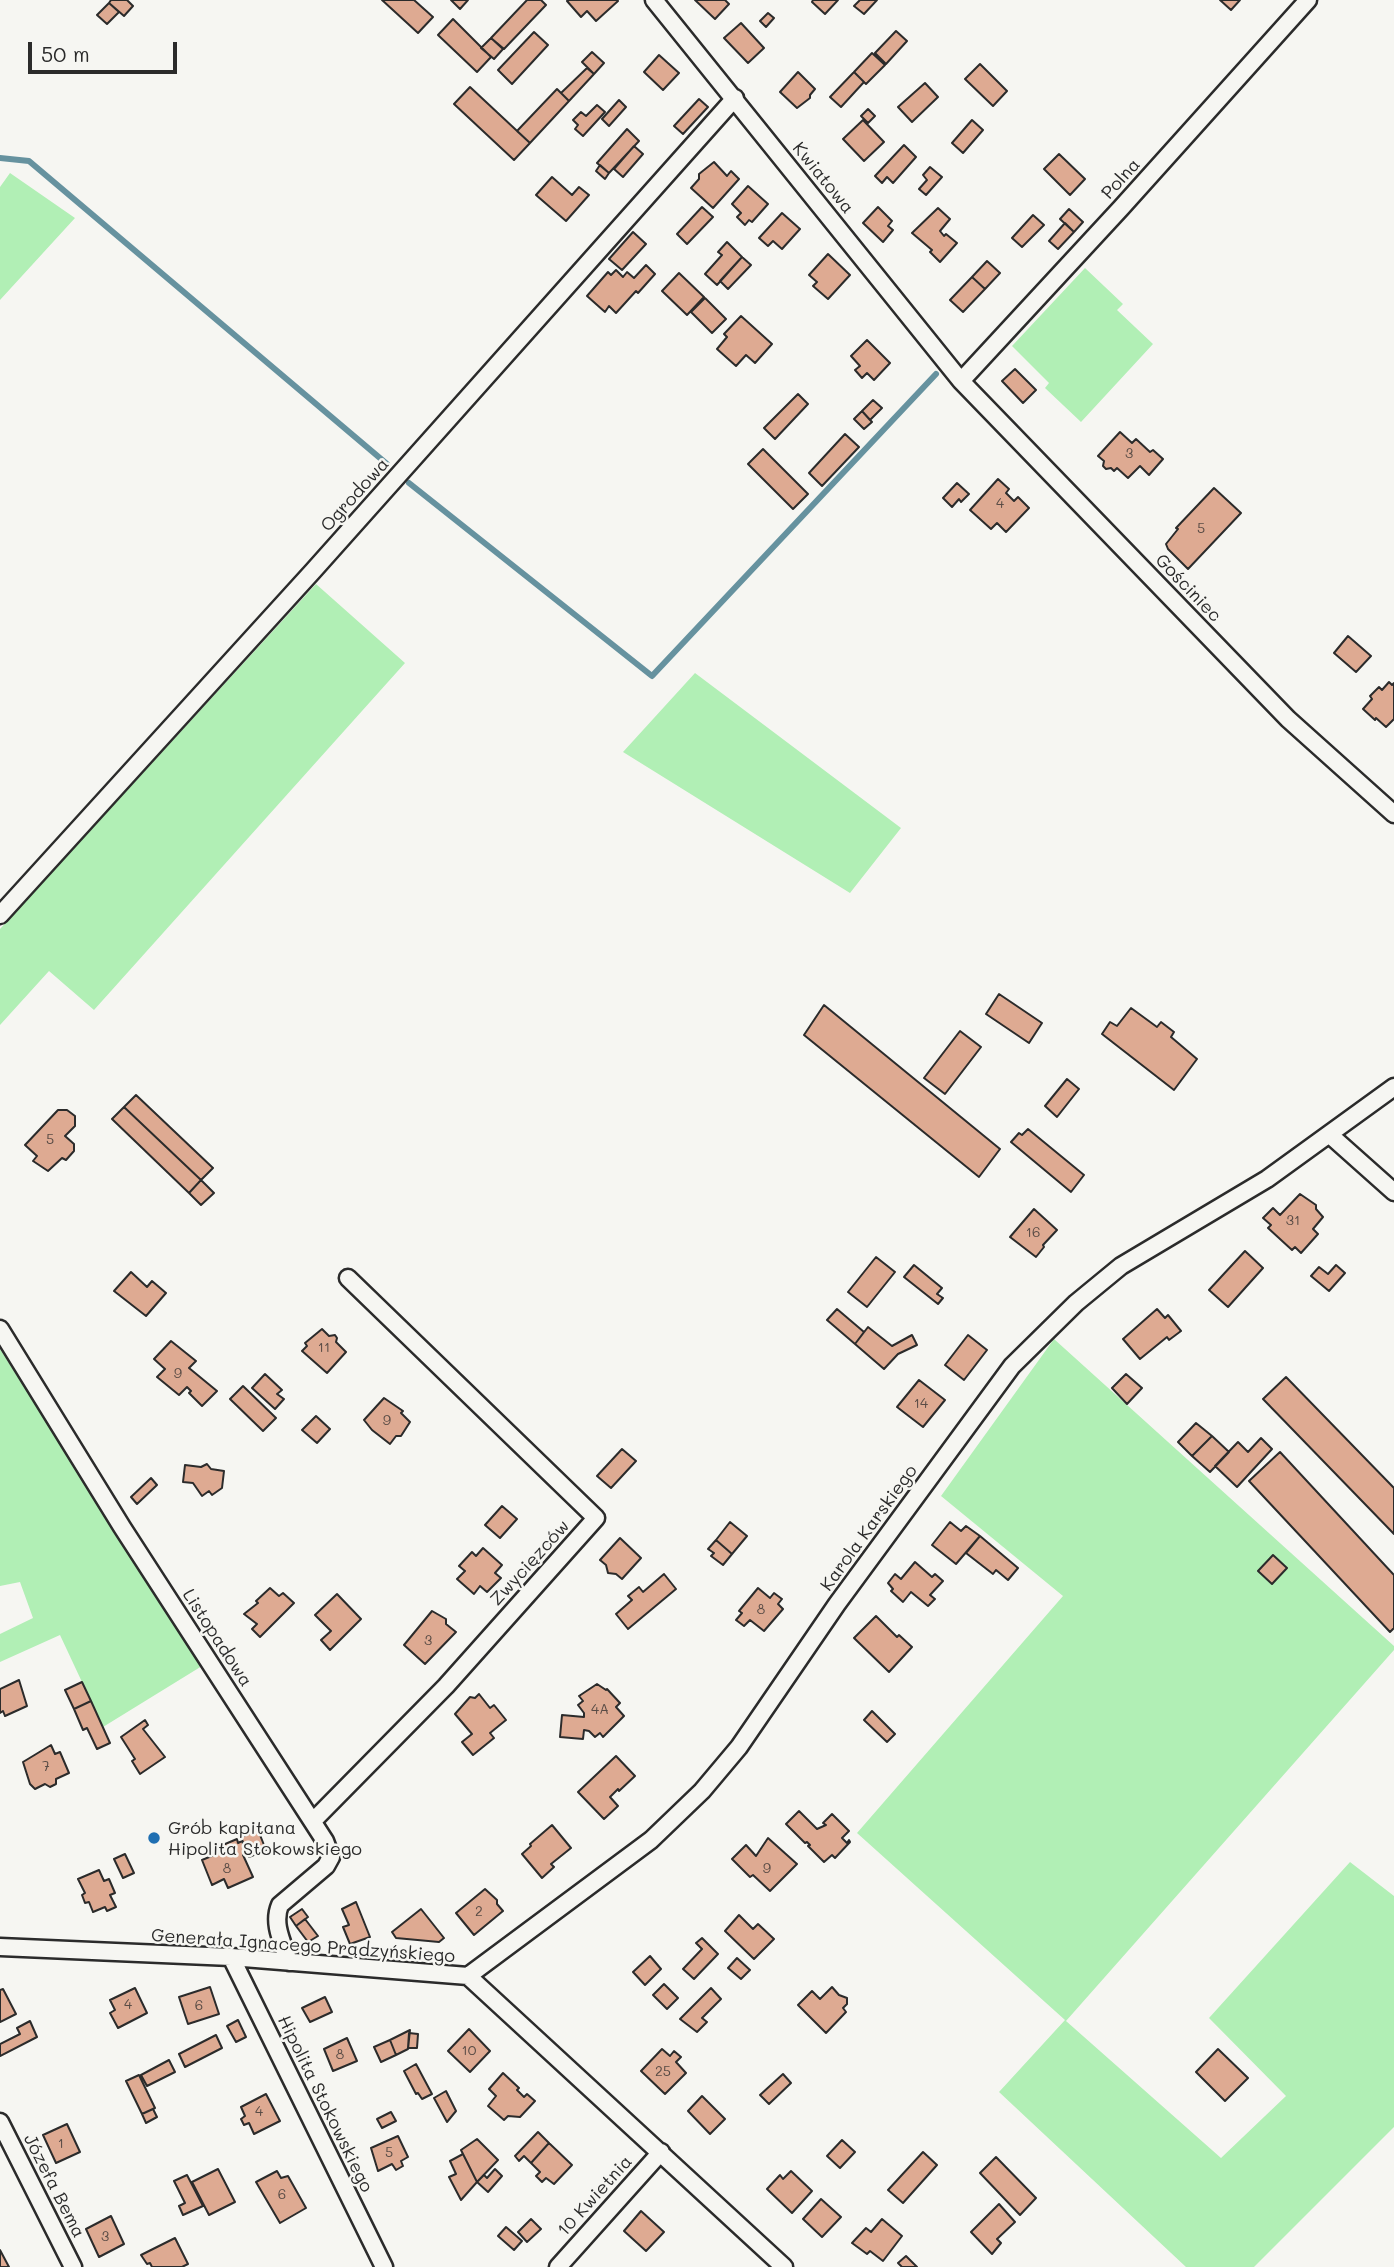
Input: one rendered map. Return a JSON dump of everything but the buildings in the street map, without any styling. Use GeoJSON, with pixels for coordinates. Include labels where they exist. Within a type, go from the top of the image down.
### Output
{"type":"FeatureCollection","features":[{"type":"Feature","properties":{"kind":"street","name":"Kwiatowa"},"geometry":{"type":"LineString","coordinates":[[654,0],[961,381]]}},
{"type":"Feature","properties":{"kind":"street","name":"Polna"},"geometry":{"type":"LineString","coordinates":[[961,381],[1308,0]]}},
{"type":"Feature","properties":{"kind":"street","name":"Ogrodowa"},"geometry":{"type":"LineString","coordinates":[[0,915],[304,581],[735,98]]}},
{"type":"Feature","properties":{"kind":"street","name":"Gościniec"},"geometry":{"type":"LineString","coordinates":[[961,381],[1288,719],[1394,814]]}},
{"type":"Feature","properties":{"kind":"street","name":"Karola Karskiego"},"geometry":{"type":"LineString","coordinates":[[468,1976],[650,1840],[702,1791],[739,1747],[837,1604],[1012,1366],[1044,1333],[1121,1266],[1267,1179],[1394,1087]]}},
{"type":"Feature","properties":{"kind":"street"},"geometry":{"type":"LineString","coordinates":[[1330,1135],[1394,1192]]}},
{"type":"Feature","properties":{"kind":"street","name":"Zwycięzców"},"geometry":{"type":"LineString","coordinates":[[313,1821],[446,1686],[596,1518],[348,1278]]}},
{"type":"Feature","properties":{"kind":"street","name":"Listopadowa"},"geometry":{"type":"LineString","coordinates":[[0,1329],[122,1527],[325,1841],[331,1857],[320,1873],[280,1905],[276,1914],[289,1962]]}},
{"type":"Feature","properties":{"kind":"street","name":"Generała Ignacego Prądzyńskiego"},"geometry":{"type":"LineString","coordinates":[[0,1947],[231,1957],[468,1976],[784,2267]]}},
{"type":"Feature","properties":{"kind":"street","name":"Hipolita Stokowskiego"},"geometry":{"type":"LineString","coordinates":[[231,1957],[384,2267]]}},
{"type":"Feature","properties":{"kind":"street","name":"Józefa Bema"},"geometry":{"type":"LineString","coordinates":[[0,2122],[73,2267]]}},
{"type":"Feature","properties":{"kind":"street","name":"10 Kwietnia"},"geometry":{"type":"LineString","coordinates":[[558,2267],[661,2152]]}},
{"type":"Feature","properties":{"kind":"green space"},"geometry":{"type":"Polygon","coordinates":[[[10,173],[75,218],[0,300],[0,187],[10,173]]]}},
{"type":"Feature","properties":{"kind":"green space"},"geometry":{"type":"Polygon","coordinates":[[[1085,268],[1123,304],[1117,310],[1153,344],[1081,422],[1045,388],[1049,383],[1012,346],[1085,268]]]}},
{"type":"Feature","properties":{"kind":"green space"},"geometry":{"type":"Polygon","coordinates":[[[316,584],[405,663],[94,1010],[49,971],[0,1025],[0,929],[316,584]]]}},
{"type":"Feature","properties":{"kind":"green space"},"geometry":{"type":"Polygon","coordinates":[[[695,673],[901,828],[850,893],[623,752],[695,673]]]}},
{"type":"Feature","properties":{"kind":"green space"},"geometry":{"type":"Polygon","coordinates":[[[1054,1339],[1394,1646],[1394,1650],[1066,2021],[1221,2158],[1286,2096],[1209,2018],[1350,1862],[1394,1896],[1394,2127],[1254,2267],[1186,2267],[999,2092],[1065,2020],[857,1833],[1063,1596],[941,1496],[1054,1339]]]}},
{"type":"Feature","properties":{"kind":"green space"},"geometry":{"type":"Polygon","coordinates":[[[0,1349],[202,1666],[103,1727],[60,1635],[0,1662],[0,1634],[33,1618],[20,1582],[0,1586],[0,1349]]]}},
{"type":"Feature","properties":{"kind":"waterway"},"geometry":{"type":"LineString","coordinates":[[0,158],[29,161],[387,464]]}},
{"type":"Feature","properties":{"kind":"waterway"},"geometry":{"type":"LineString","coordinates":[[409,483],[652,676],[936,374]]}},
{"type":"Feature","properties":{"kind":"place","name":"Grób kapitana Hipolita Stokowskiego"},"geometry":{"type":"Point","coordinates":[154,1838]}}]}
